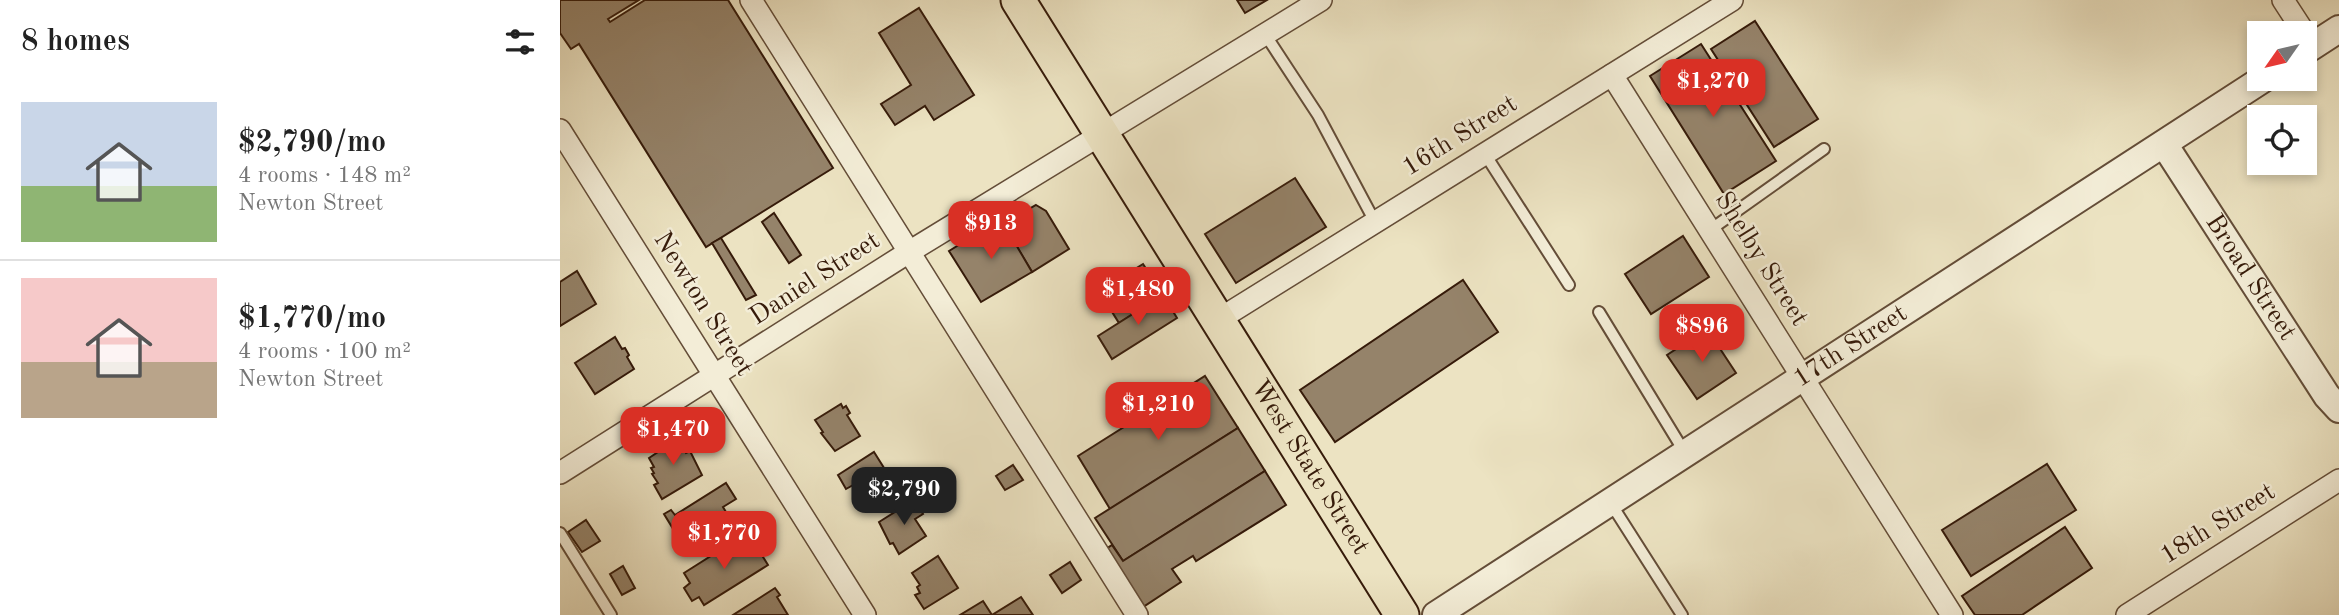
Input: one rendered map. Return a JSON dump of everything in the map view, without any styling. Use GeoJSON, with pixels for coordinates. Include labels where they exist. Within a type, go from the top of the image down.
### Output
{"type":"FeatureCollection","features":[{"type":"Feature","properties":{"kind":"main road","name":"West State Street"},"geometry":{"type":"LineString","coordinates":[[1018,0],[1402,615]]}},
{"type":"Feature","properties":{"kind":"street"},"geometry":{"type":"LineString","coordinates":[[751,0],[1137,615]]}},
{"type":"Feature","properties":{"kind":"street","name":"Daniel Street"},"geometry":{"type":"LineString","coordinates":[[560,473],[909,252],[1321,0]]}},
{"type":"Feature","properties":{"kind":"street","name":"16th Street"},"geometry":{"type":"LineString","coordinates":[[1218,320],[1732,0]]}},
{"type":"Feature","properties":{"kind":"street"},"geometry":{"type":"LineString","coordinates":[[2283,0],[2294,21]]}},
{"type":"Feature","properties":{"kind":"street"},"geometry":{"type":"LineString","coordinates":[[2317,43],[2339,29]]}},
{"type":"Feature","properties":{"kind":"street","name":"Shelby Street"},"geometry":{"type":"LineString","coordinates":[[1612,75],[1952,615]]}},
{"type":"Feature","properties":{"kind":"street","name":"17th Street"},"geometry":{"type":"LineString","coordinates":[[1436,615],[2247,90]]}},
{"type":"Feature","properties":{"kind":"street","name":"Newton Street"},"geometry":{"type":"LineString","coordinates":[[560,130],[865,615]]}},
{"type":"Feature","properties":{"kind":"street","name":"Broad Street"},"geometry":{"type":"LineString","coordinates":[[2164,144],[2327,396],[2339,409]]}},
{"type":"Feature","properties":{"kind":"street","name":"18th Street"},"geometry":{"type":"LineString","coordinates":[[2127,615],[2339,480]]}},
{"type":"Feature","properties":{"kind":"lane"},"geometry":{"type":"LineString","coordinates":[[1265,34],[1318,115],[1375,222]]}},
{"type":"Feature","properties":{"kind":"lane"},"geometry":{"type":"LineString","coordinates":[[1710,230],[1824,149]]}},
{"type":"Feature","properties":{"kind":"lane"},"geometry":{"type":"LineString","coordinates":[[1485,154],[1569,285]]}},
{"type":"Feature","properties":{"kind":"lane"},"geometry":{"type":"LineString","coordinates":[[1599,312],[1685,453]]}},
{"type":"Feature","properties":{"kind":"lane"},"geometry":{"type":"LineString","coordinates":[[1609,502],[1682,615]]}},
{"type":"Feature","properties":{"kind":"lane"},"geometry":{"type":"LineString","coordinates":[[560,533],[611,615]]}},
{"type":"Feature","properties":{"kind":"building"},"geometry":{"type":"Polygon","coordinates":[[[560,0],[639,0],[608,19],[610,22],[645,0],[728,0],[833,168],[706,247],[579,44],[571,49],[560,33],[560,0]]]}},
{"type":"Feature","properties":{"kind":"building"},"geometry":{"type":"Polygon","coordinates":[[[1237,0],[1267,0],[1245,13],[1237,0]]]}},
{"type":"Feature","properties":{"kind":"building"},"geometry":{"type":"Polygon","coordinates":[[[919,8],[974,95],[934,120],[925,106],[895,125],[881,104],[911,85],[879,33],[919,8]]]}},
{"type":"Feature","properties":{"kind":"building"},"geometry":{"type":"Polygon","coordinates":[[[1755,21],[1818,119],[1774,147],[1711,49],[1755,21]]]}},
{"type":"Feature","properties":{"kind":"building"},"geometry":{"type":"Polygon","coordinates":[[[1701,44],[1776,161],[1724,194],[1650,76],[1701,44]]]}},
{"type":"Feature","properties":{"kind":"building"},"geometry":{"type":"Polygon","coordinates":[[[1295,178],[1326,227],[1236,283],[1205,234],[1295,178]]]}},
{"type":"Feature","properties":{"kind":"building"},"geometry":{"type":"Polygon","coordinates":[[[1036,205],[1046,211],[1069,249],[1032,272],[1003,224],[1036,205]]]}},
{"type":"Feature","properties":{"kind":"building"},"geometry":{"type":"Polygon","coordinates":[[[774,213],[801,255],[789,263],[762,222],[774,213]]]}},
{"type":"Feature","properties":{"kind":"building"},"geometry":{"type":"Polygon","coordinates":[[[1001,219],[1032,272],[981,302],[949,251],[1001,219]]]}},
{"type":"Feature","properties":{"kind":"building"},"geometry":{"type":"Polygon","coordinates":[[[1683,236],[1709,277],[1651,314],[1625,274],[1683,236]]]}},
{"type":"Feature","properties":{"kind":"building"},"geometry":{"type":"Polygon","coordinates":[[[721,238],[756,295],[746,300],[712,243],[721,238]]]}},
{"type":"Feature","properties":{"kind":"building"},"geometry":{"type":"Polygon","coordinates":[[[1143,264],[1163,295],[1119,323],[1099,291],[1143,264]]]}},
{"type":"Feature","properties":{"kind":"building"},"geometry":{"type":"Polygon","coordinates":[[[577,271],[596,304],[560,326],[560,282],[577,271]]]}},
{"type":"Feature","properties":{"kind":"building"},"geometry":{"type":"Polygon","coordinates":[[[1463,280],[1498,332],[1335,442],[1300,390],[1463,280]]]}},
{"type":"Feature","properties":{"kind":"building"},"geometry":{"type":"Polygon","coordinates":[[[1163,295],[1177,318],[1112,359],[1098,336],[1163,295]]]}},
{"type":"Feature","properties":{"kind":"building"},"geometry":{"type":"Polygon","coordinates":[[[1707,329],[1736,373],[1697,399],[1667,355],[1707,329]]]}},
{"type":"Feature","properties":{"kind":"building"},"geometry":{"type":"Polygon","coordinates":[[[615,337],[622,349],[625,348],[634,369],[595,394],[575,363],[615,337]]]}},
{"type":"Feature","properties":{"kind":"building"},"geometry":{"type":"Polygon","coordinates":[[[1205,376],[1238,428],[1110,509],[1078,456],[1205,376]]]}},
{"type":"Feature","properties":{"kind":"building"},"geometry":{"type":"Polygon","coordinates":[[[841,404],[843,408],[846,406],[850,413],[847,415],[860,436],[835,451],[815,420],[841,404]]]}},
{"type":"Feature","properties":{"kind":"building"},"geometry":{"type":"Polygon","coordinates":[[[1238,428],[1265,471],[1123,561],[1095,518],[1238,428]]]}},
{"type":"Feature","properties":{"kind":"building"},"geometry":{"type":"Polygon","coordinates":[[[674,435],[686,453],[690,451],[702,475],[662,499],[654,485],[658,483],[652,474],[654,473],[651,468],[654,467],[649,458],[661,450],[658,445],[674,435]]]}},
{"type":"Feature","properties":{"kind":"building"},"geometry":{"type":"Polygon","coordinates":[[[874,452],[896,487],[868,505],[855,484],[846,489],[838,475],[874,452]]]}},
{"type":"Feature","properties":{"kind":"building"},"geometry":{"type":"Polygon","coordinates":[[[2047,464],[2076,510],[1971,576],[1942,530],[2047,464]]]}},
{"type":"Feature","properties":{"kind":"building"},"geometry":{"type":"Polygon","coordinates":[[[1013,465],[1023,480],[1005,490],[996,476],[1013,465]]]}},
{"type":"Feature","properties":{"kind":"building"},"geometry":{"type":"Polygon","coordinates":[[[1265,471],[1286,505],[1196,561],[1193,556],[1172,569],[1181,582],[1140,609],[1103,551],[1112,545],[1123,561],[1265,471]]]}},
{"type":"Feature","properties":{"kind":"building"},"geometry":{"type":"Polygon","coordinates":[[[726,483],[736,499],[723,507],[733,524],[694,548],[682,527],[675,532],[664,514],[671,510],[675,515],[726,483]]]}},
{"type":"Feature","properties":{"kind":"building"},"geometry":{"type":"Polygon","coordinates":[[[914,500],[923,514],[915,519],[926,536],[899,554],[893,543],[890,544],[879,522],[914,500]]]}},
{"type":"Feature","properties":{"kind":"building"},"geometry":{"type":"Polygon","coordinates":[[[586,520],[600,541],[582,552],[568,532],[586,520]]]}},
{"type":"Feature","properties":{"kind":"building"},"geometry":{"type":"Polygon","coordinates":[[[2065,527],[2092,568],[2022,615],[1975,615],[1962,596],[2065,527]]]}},
{"type":"Feature","properties":{"kind":"building"},"geometry":{"type":"Polygon","coordinates":[[[741,537],[748,548],[755,544],[768,565],[704,605],[699,597],[692,601],[684,588],[690,583],[684,573],[741,537]]]}},
{"type":"Feature","properties":{"kind":"building"},"geometry":{"type":"Polygon","coordinates":[[[938,556],[958,588],[924,609],[915,595],[920,593],[917,587],[920,585],[912,573],[938,556]]]}},
{"type":"Feature","properties":{"kind":"building"},"geometry":{"type":"Polygon","coordinates":[[[1070,562],[1081,580],[1062,593],[1050,575],[1070,562]]]}},
{"type":"Feature","properties":{"kind":"building"},"geometry":{"type":"Polygon","coordinates":[[[623,566],[635,588],[622,595],[610,574],[623,566]]]}},
{"type":"Feature","properties":{"kind":"building"},"geometry":{"type":"Polygon","coordinates":[[[775,588],[780,595],[777,597],[788,615],[733,615],[775,588]]]}},
{"type":"Feature","properties":{"kind":"building"},"geometry":{"type":"Polygon","coordinates":[[[1021,597],[1033,615],[992,615],[1021,597]]]}},
{"type":"Feature","properties":{"kind":"building"},"geometry":{"type":"Polygon","coordinates":[[[983,601],[992,615],[960,615],[983,601]]]}}]}
